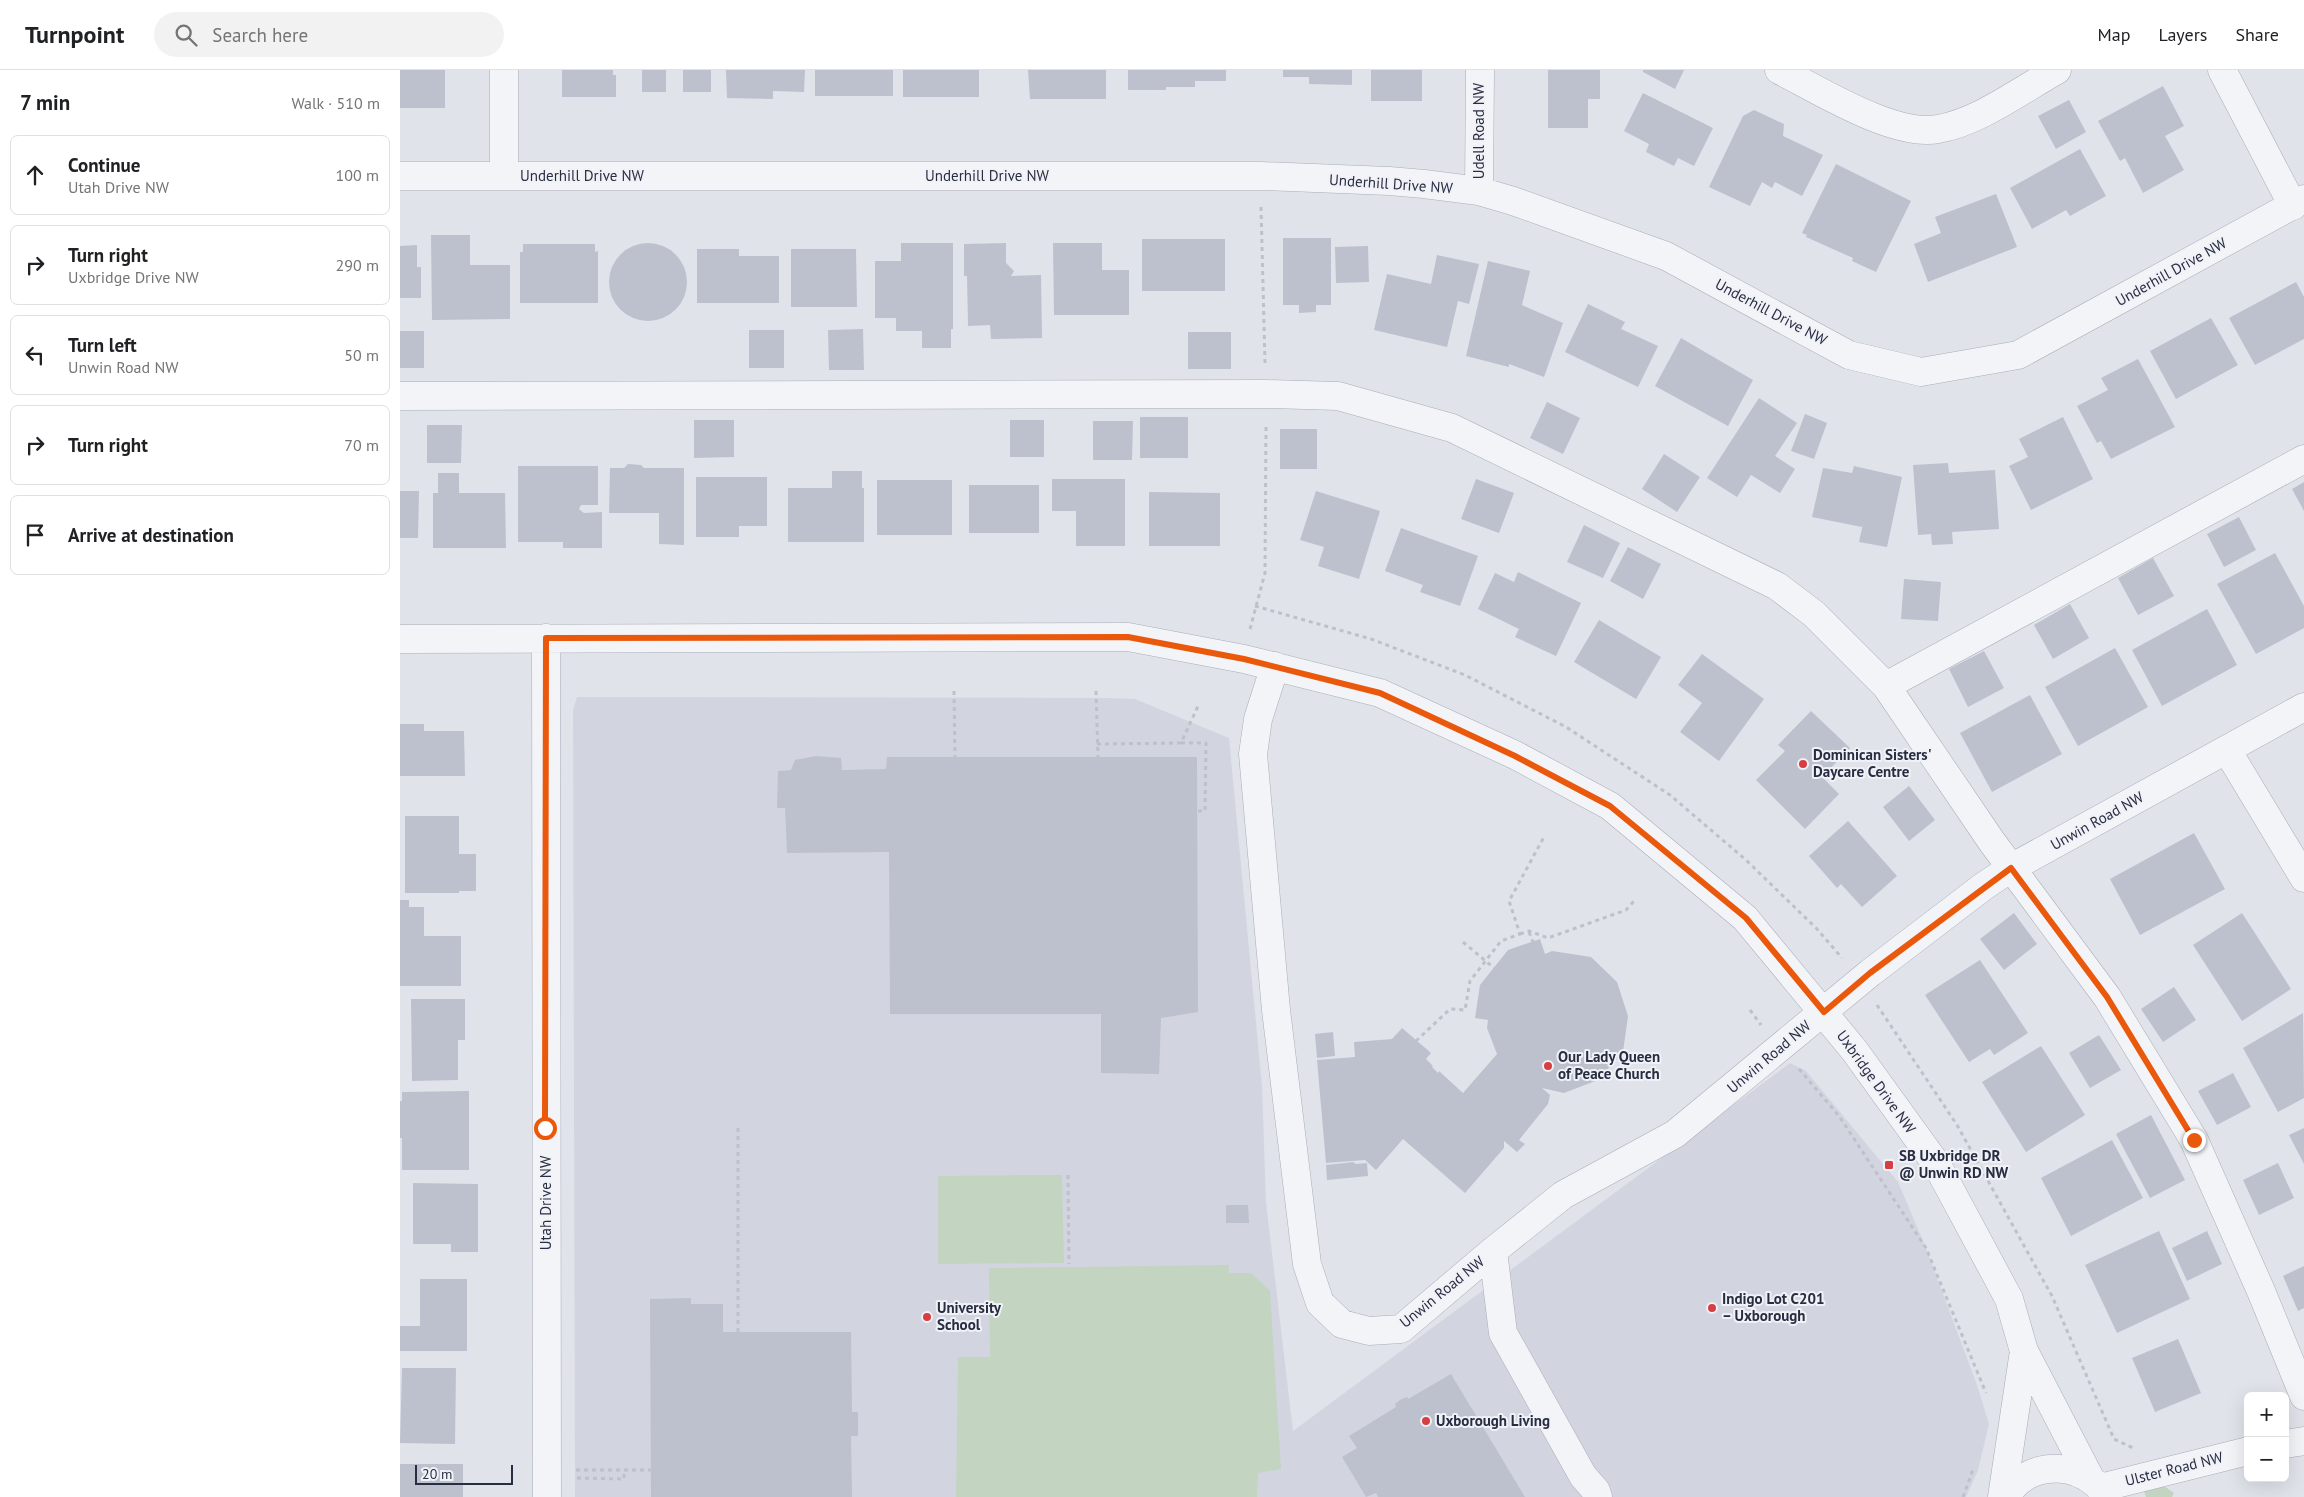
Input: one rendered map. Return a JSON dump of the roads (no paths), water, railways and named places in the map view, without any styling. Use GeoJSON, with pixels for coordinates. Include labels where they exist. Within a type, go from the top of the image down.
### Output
{"type":"FeatureCollection","features":[{"type":"Feature","properties":{"kind":"street"},"geometry":{"type":"LineString","coordinates":[[504,70],[504,176]]}},
{"type":"Feature","properties":{"kind":"street","name":"Udell Road NW"},"geometry":{"type":"LineString","coordinates":[[1479,192],[1480,70]]}},
{"type":"Feature","properties":{"kind":"street"},"geometry":{"type":"LineString","coordinates":[[1779,70],[1873,117],[1907,128],[1936,130],[1968,120],[2057,70]]}},
{"type":"Feature","properties":{"kind":"street"},"geometry":{"type":"LineString","coordinates":[[2222,70],[2298,202]]}},
{"type":"Feature","properties":{"kind":"street","name":"Underhill Drive NW"},"geometry":{"type":"LineString","coordinates":[[400,176],[1261,176],[1389,181],[1479,192],[1513,201],[1666,256],[1849,355],[1921,372],[2018,355],[2298,202]]}},
{"type":"Feature","properties":{"kind":"street"},"geometry":{"type":"LineString","coordinates":[[400,396],[1266,394],[1338,396],[1452,428],[1777,586],[1814,614],[1886,686],[2011,868],[2107,997],[2194,1140],[2261,1291],[2304,1396]]}},
{"type":"Feature","properties":{"kind":"street"},"geometry":{"type":"LineString","coordinates":[[1886,686],[2304,459]]}},
{"type":"Feature","properties":{"kind":"street","name":"Uxbridge Drive NW"},"geometry":{"type":"LineString","coordinates":[[400,639],[1128,637],[1275,666],[1380,693],[1510,753],[1610,806],[1746,918],[1824,1012],[1937,1166],[2009,1299],[2024,1351],[2099,1488]]}},
{"type":"Feature","properties":{"kind":"street","name":"Utah Drive NW"},"geometry":{"type":"LineString","coordinates":[[546,638],[547,1497]]}},
{"type":"Feature","properties":{"kind":"street","name":"Unwin Road NW"},"geometry":{"type":"LineString","coordinates":[[1275,666],[1258,719],[1253,754],[1276,1010],[1307,1264],[1320,1303],[1342,1324],[1369,1331],[1401,1329],[1563,1195],[1675,1134],[1870,973],[2011,868],[2304,707]]}},
{"type":"Feature","properties":{"kind":"street"},"geometry":{"type":"LineString","coordinates":[[2227,750],[2304,878]]}},
{"type":"Feature","properties":{"kind":"street"},"geometry":{"type":"LineString","coordinates":[[1493,1251],[1503,1334],[1583,1476],[1596,1491],[1598,1497]]}},
{"type":"Feature","properties":{"kind":"street","name":"Uxbridge Drive NW"},"geometry":{"type":"LineString","coordinates":[[2004,1497],[2024,1351]]}},
{"type":"Feature","properties":{"kind":"street"},"geometry":{"type":"LineString","coordinates":[[2289,1443],[2304,1441]]}},
{"type":"Feature","properties":{"kind":"street","name":"Ulster Road NW"},"geometry":{"type":"LineString","coordinates":[[2099,1488],[2244,1452]]}},
{"type":"Feature","properties":{"kind":"street"},"geometry":{"type":"LineString","coordinates":[[2004,1497],[2022,1478],[2038,1471],[2056,1468],[2074,1471],[2099,1488]]}},
{"type":"Feature","properties":{"kind":"place","name":"Dominican Sisters' Daycare Centre"},"geometry":{"type":"Point","coordinates":[1803,764]}},
{"type":"Feature","properties":{"kind":"place","name":"Our Lady Queen of Peace Church"},"geometry":{"type":"Point","coordinates":[1548,1066]}},
{"type":"Feature","properties":{"kind":"place","name":"SB Uxbridge DR @ Unwin RD NW"},"geometry":{"type":"Point","coordinates":[1889,1165]}},
{"type":"Feature","properties":{"kind":"place","name":"Indigo Lot C201 – Uxborough"},"geometry":{"type":"Point","coordinates":[1712,1308]}},
{"type":"Feature","properties":{"kind":"place","name":"University School"},"geometry":{"type":"Point","coordinates":[927,1317]}},
{"type":"Feature","properties":{"kind":"place","name":"Uxborough Living"},"geometry":{"type":"Point","coordinates":[1426,1421]}}]}
